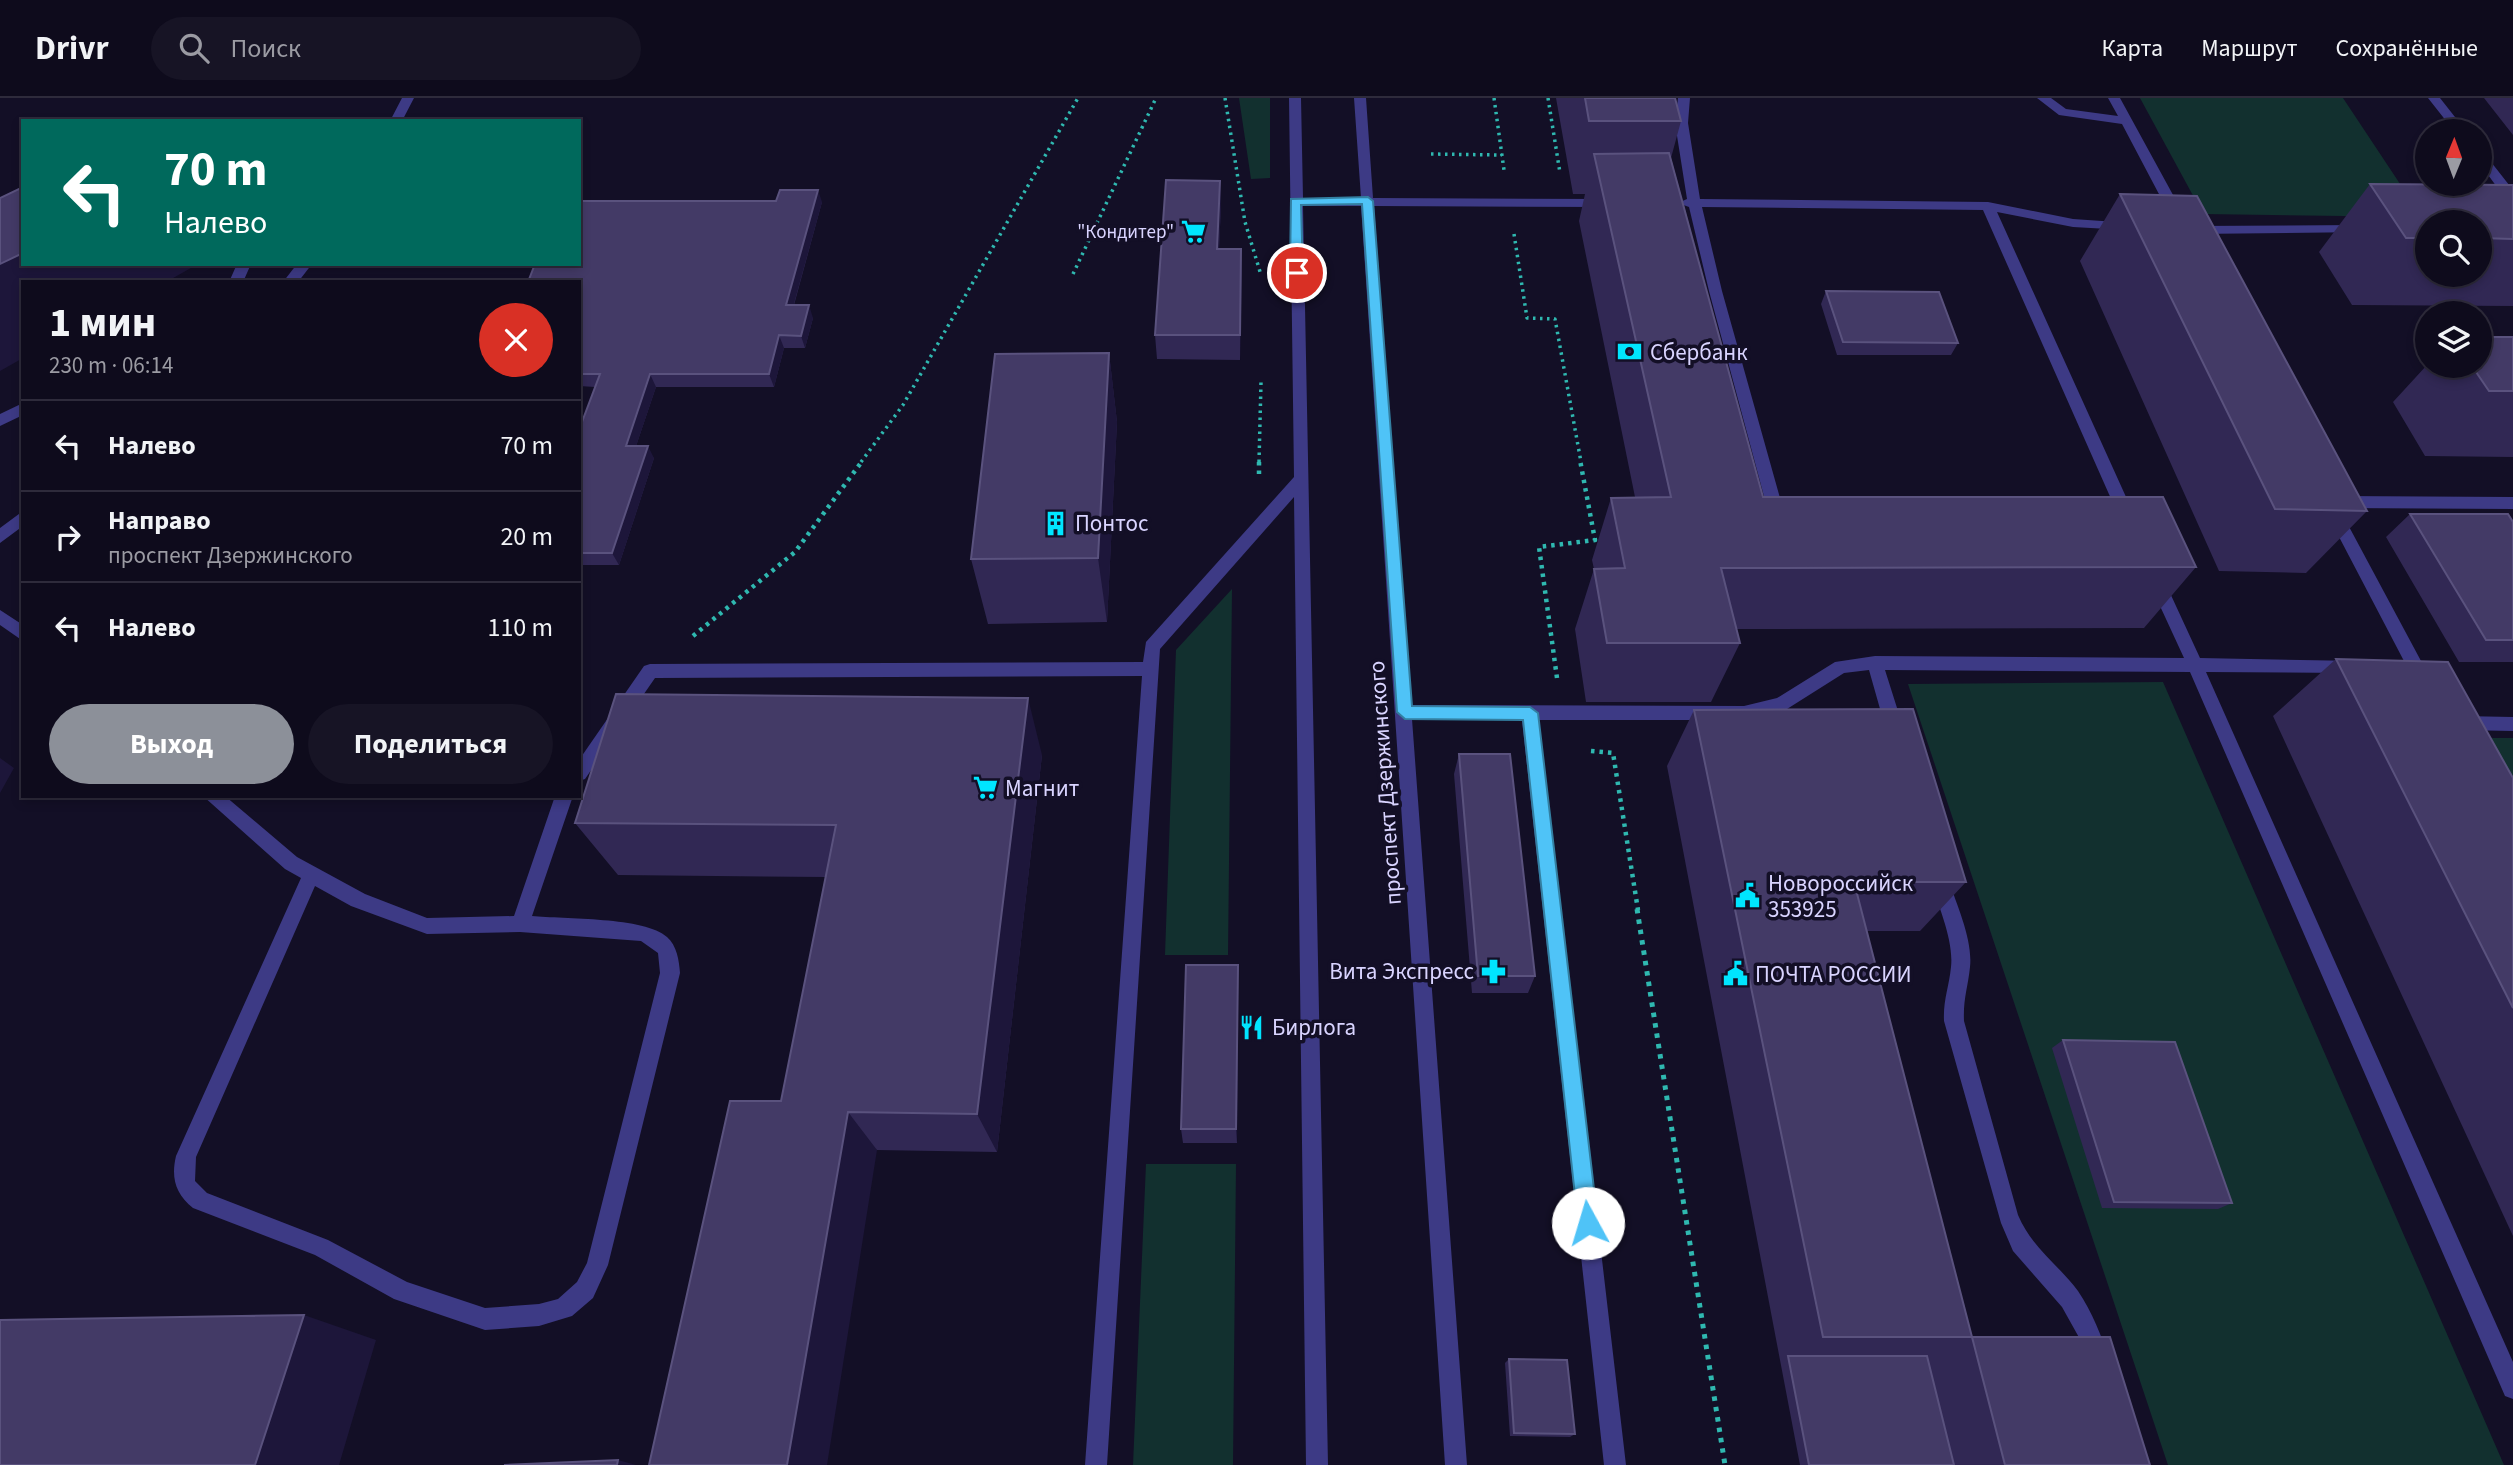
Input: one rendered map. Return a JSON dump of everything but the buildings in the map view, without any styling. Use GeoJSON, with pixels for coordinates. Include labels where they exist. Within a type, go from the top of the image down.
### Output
{"type":"FeatureCollection","features":[{"type":"Feature","properties":{"kind":"street"},"geometry":{"type":"LineString","coordinates":[[397,119],[408,98]]}},
{"type":"Feature","properties":{"kind":"street"},"geometry":{"type":"LineString","coordinates":[[1295,98],[1317,1465]]}},
{"type":"Feature","properties":{"kind":"street","name":"проспект Дзержинского"},"geometry":{"type":"LineString","coordinates":[[1360,98],[1456,1465]]}},
{"type":"Feature","properties":{"kind":"street"},"geometry":{"type":"LineString","coordinates":[[1684,98],[1680,114],[1693,203],[1773,500],[1781,513],[1796,523]]}},
{"type":"Feature","properties":{"kind":"street"},"geometry":{"type":"LineString","coordinates":[[2043,98],[2063,112],[2126,121]]}},
{"type":"Feature","properties":{"kind":"street"},"geometry":{"type":"LineString","coordinates":[[2114,98],[2183,233],[2373,229]]}},
{"type":"Feature","properties":{"kind":"street"},"geometry":{"type":"LineString","coordinates":[[2434,98],[2451,119]]}},
{"type":"Feature","properties":{"kind":"street"},"geometry":{"type":"LineString","coordinates":[[2492,172],[2513,199]]}},
{"type":"Feature","properties":{"kind":"street"},"geometry":{"type":"LineString","coordinates":[[1295,202],[1628,203]]}},
{"type":"Feature","properties":{"kind":"street"},"geometry":{"type":"LineString","coordinates":[[1667,203],[1988,206],[2073,223],[2135,227]]}},
{"type":"Feature","properties":{"kind":"street"},"geometry":{"type":"LineString","coordinates":[[1988,206],[2129,530]]}},
{"type":"Feature","properties":{"kind":"street"},"geometry":{"type":"LineString","coordinates":[[292,280],[303,266]]}},
{"type":"Feature","properties":{"kind":"street"},"geometry":{"type":"LineString","coordinates":[[0,421],[21,409]]}},
{"type":"Feature","properties":{"kind":"street"},"geometry":{"type":"LineString","coordinates":[[1096,1465],[1152,647],[1300,480]]}},
{"type":"Feature","properties":{"kind":"street"},"geometry":{"type":"LineString","coordinates":[[2427,689],[2326,496],[2513,503]]}},
{"type":"Feature","properties":{"kind":"street"},"geometry":{"type":"LineString","coordinates":[[0,537],[21,519]]}},
{"type":"Feature","properties":{"kind":"street"},"geometry":{"type":"LineString","coordinates":[[2149,564],[2513,1388]]}},
{"type":"Feature","properties":{"kind":"street"},"geometry":{"type":"LineString","coordinates":[[0,616],[21,633]]}},
{"type":"Feature","properties":{"kind":"street"},"geometry":{"type":"LineString","coordinates":[[1405,712],[1744,713],[1781,704],[1841,667],[1875,663],[2415,666]]}},
{"type":"Feature","properties":{"kind":"street"},"geometry":{"type":"LineString","coordinates":[[1875,663],[1899,743]]}},
{"type":"Feature","properties":{"kind":"street"},"geometry":{"type":"LineString","coordinates":[[581,771],[650,671],[1150,668]]}},
{"type":"Feature","properties":{"kind":"street"},"geometry":{"type":"LineString","coordinates":[[1530,713],[1615,1465]]}},
{"type":"Feature","properties":{"kind":"street"},"geometry":{"type":"LineString","coordinates":[[2449,729],[2513,724]]}},
{"type":"Feature","properties":{"kind":"street"},"geometry":{"type":"LineString","coordinates":[[214,798],[291,863],[358,900],[427,926],[520,924],[642,933],[659,939],[670,953],[670,973],[597,1265],[585,1290],[564,1308],[485,1319],[402,1291],[321,1247],[200,1201],[186,1191],[182,1174],[186,1156],[311,875]]}},
{"type":"Feature","properties":{"kind":"street"},"geometry":{"type":"LineString","coordinates":[[520,924],[564,798]]}},
{"type":"Feature","properties":{"kind":"street"},"geometry":{"type":"LineString","coordinates":[[1934,863],[1958,943],[1961,964],[1953,998],[1954,1021],[2008,1216],[2020,1244],[2070,1299],[2091,1337],[2102,1375]]}},
{"type":"Feature","properties":{"kind":"path"},"geometry":{"type":"LineString","coordinates":[[650,671],[796,552],[903,405],[1078,98]]}},
{"type":"Feature","properties":{"kind":"path"},"geometry":{"type":"LineString","coordinates":[[1073,274],[1156,98]]}},
{"type":"Feature","properties":{"kind":"path"},"geometry":{"type":"LineString","coordinates":[[1225,98],[1245,222],[1264,284]]}},
{"type":"Feature","properties":{"kind":"path"},"geometry":{"type":"LineString","coordinates":[[1494,98],[1527,318],[1555,319],[1595,540],[1539,547],[1566,749],[1613,753],[1725,1465]]}},
{"type":"Feature","properties":{"kind":"path"},"geometry":{"type":"LineString","coordinates":[[1548,98],[1560,176]]}},
{"type":"Feature","properties":{"kind":"path"},"geometry":{"type":"LineString","coordinates":[[1430,154],[1502,155]]}},
{"type":"Feature","properties":{"kind":"path"},"geometry":{"type":"LineString","coordinates":[[1259,484],[1261,377]]}},
{"type":"Feature","properties":{"kind":"green space"},"geometry":{"type":"Polygon","coordinates":[[[1239,98],[1270,98],[1270,178],[1251,179],[1239,98]]]}},
{"type":"Feature","properties":{"kind":"green space"},"geometry":{"type":"Polygon","coordinates":[[[2140,98],[2343,98],[2417,210],[2415,210],[2415,217],[2203,214],[2140,98]]]}},
{"type":"Feature","properties":{"kind":"green space"},"geometry":{"type":"Polygon","coordinates":[[[1232,589],[1228,955],[1165,955],[1176,650],[1232,589]]]}},
{"type":"Feature","properties":{"kind":"green space"},"geometry":{"type":"Polygon","coordinates":[[[2163,682],[2504,1465],[2168,1465],[1908,684],[2163,682]]]}},
{"type":"Feature","properties":{"kind":"green space"},"geometry":{"type":"Polygon","coordinates":[[[2478,738],[2513,738],[2513,799],[2478,738]]]}},
{"type":"Feature","properties":{"kind":"green space"},"geometry":{"type":"Polygon","coordinates":[[[1146,1164],[1236,1164],[1233,1465],[1133,1465],[1146,1164]]]}},
{"type":"Feature","properties":{"kind":"place","name":"\"Кондитер\""},"geometry":{"type":"Point","coordinates":[1194,232]}},
{"type":"Feature","properties":{"kind":"place","name":"Сбербанк"},"geometry":{"type":"Point","coordinates":[1630,352]}},
{"type":"Feature","properties":{"kind":"place","name":"Понтос"},"geometry":{"type":"Point","coordinates":[1055,523]}},
{"type":"Feature","properties":{"kind":"place","name":"Магнит"},"geometry":{"type":"Point","coordinates":[985,788]}},
{"type":"Feature","properties":{"kind":"place","name":"Новороссийск 353925"},"geometry":{"type":"Point","coordinates":[1748,896]}},
{"type":"Feature","properties":{"kind":"place","name":"Вита Экспресс"},"geometry":{"type":"Point","coordinates":[1494,971]}},
{"type":"Feature","properties":{"kind":"place","name":"ПОЧТА РОССИИ"},"geometry":{"type":"Point","coordinates":[1735,974]}},
{"type":"Feature","properties":{"kind":"place","name":"Бирлога"},"geometry":{"type":"Point","coordinates":[1252,1027]}},
{"type":"Feature","properties":{"kind":"route"},"geometry":{"type":"LineString","coordinates":[[1297,273],[1295,202],[1368,201],[1405,712],[1530,713],[1588,1223]]}}]}
